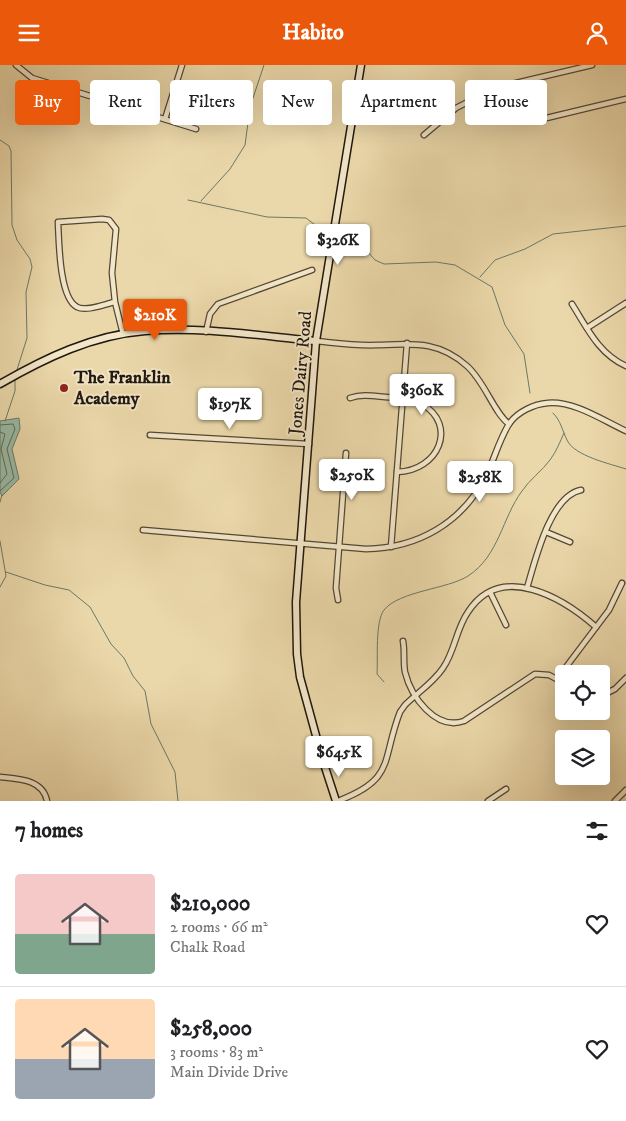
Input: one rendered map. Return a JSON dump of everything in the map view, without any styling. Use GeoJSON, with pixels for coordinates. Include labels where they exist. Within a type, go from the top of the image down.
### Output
{"type":"FeatureCollection","features":[{"type":"Feature","properties":{"kind":"street"},"geometry":{"type":"LineString","coordinates":[[16,65],[32,78],[196,129]]}},
{"type":"Feature","properties":{"kind":"street"},"geometry":{"type":"LineString","coordinates":[[165,119],[182,65]]}},
{"type":"Feature","properties":{"kind":"street","name":"Jones Dairy Road"},"geometry":{"type":"LineString","coordinates":[[337,801],[322,758],[307,704],[297,654],[296,602],[310,444],[316,341],[361,65]]}},
{"type":"Feature","properties":{"kind":"street"},"geometry":{"type":"LineString","coordinates":[[424,135],[456,108],[494,88],[592,65]]}},
{"type":"Feature","properties":{"kind":"street"},"geometry":{"type":"LineString","coordinates":[[547,118],[626,99]]}},
{"type":"Feature","properties":{"kind":"street"},"geometry":{"type":"LineString","coordinates":[[115,302],[83,309],[73,304],[63,283],[58,222],[102,219],[114,225],[116,234],[112,273],[115,302],[123,334]]}},
{"type":"Feature","properties":{"kind":"street"},"geometry":{"type":"LineString","coordinates":[[206,332],[210,313],[218,304],[312,270]]}},
{"type":"Feature","properties":{"kind":"street"},"geometry":{"type":"LineString","coordinates":[[587,328],[626,303]]}},
{"type":"Feature","properties":{"kind":"street"},"geometry":{"type":"LineString","coordinates":[[572,304],[602,350],[614,361],[626,366]]}},
{"type":"Feature","properties":{"kind":"street"},"geometry":{"type":"LineString","coordinates":[[0,384],[61,352],[123,334],[156,330],[378,345],[407,343],[435,347],[467,365],[482,381],[499,413],[509,424]]}},
{"type":"Feature","properties":{"kind":"street"},"geometry":{"type":"LineString","coordinates":[[391,547],[407,343]]}},
{"type":"Feature","properties":{"kind":"street"},"geometry":{"type":"LineString","coordinates":[[350,398],[359,395],[417,401],[430,410],[438,421],[440,439],[435,455],[425,465],[411,471],[397,471]]}},
{"type":"Feature","properties":{"kind":"street"},"geometry":{"type":"LineString","coordinates":[[143,530],[366,549],[411,543],[428,536],[459,513],[483,481],[509,424],[529,408],[549,403],[574,407],[626,431]]}},
{"type":"Feature","properties":{"kind":"street"},"geometry":{"type":"LineString","coordinates":[[150,435],[310,444]]}},
{"type":"Feature","properties":{"kind":"street"},"geometry":{"type":"LineString","coordinates":[[338,600],[336,588],[346,453]]}},
{"type":"Feature","properties":{"kind":"street"},"geometry":{"type":"LineString","coordinates":[[527,588],[546,532],[564,498],[572,491],[581,490]]}},
{"type":"Feature","properties":{"kind":"street"},"geometry":{"type":"LineString","coordinates":[[546,532],[570,542]]}},
{"type":"Feature","properties":{"kind":"street"},"geometry":{"type":"LineString","coordinates":[[568,665],[609,610],[622,583]]}},
{"type":"Feature","properties":{"kind":"street"},"geometry":{"type":"LineString","coordinates":[[337,801],[363,791],[383,769],[400,712],[443,669],[466,615],[476,602],[490,592],[507,587],[527,588],[565,602],[596,627]]}},
{"type":"Feature","properties":{"kind":"street"},"geometry":{"type":"LineString","coordinates":[[490,592],[506,625]]}},
{"type":"Feature","properties":{"kind":"street"},"geometry":{"type":"LineString","coordinates":[[403,641],[405,675],[415,695],[438,721],[452,724],[464,721],[528,676],[543,673],[555,678]]}},
{"type":"Feature","properties":{"kind":"street"},"geometry":{"type":"LineString","coordinates":[[610,692],[626,678]]}},
{"type":"Feature","properties":{"kind":"street"},"geometry":{"type":"LineString","coordinates":[[0,777],[36,784],[42,789],[47,801]]}},
{"type":"Feature","properties":{"kind":"street"},"geometry":{"type":"LineString","coordinates":[[488,801],[506,789]]}},
{"type":"Feature","properties":{"kind":"street"},"geometry":{"type":"LineString","coordinates":[[615,801],[626,790]]}},
{"type":"Feature","properties":{"kind":"water"},"geometry":{"type":"Polygon","coordinates":[[[19,418],[20,429],[12,449],[19,479],[2,496],[0,492],[0,421],[19,418]]]}},
{"type":"Feature","properties":{"kind":"waterway"},"geometry":{"type":"LineString","coordinates":[[201,201],[230,169],[245,145],[250,107],[264,65]]}},
{"type":"Feature","properties":{"kind":"waterway"},"geometry":{"type":"LineString","coordinates":[[0,140],[9,146],[11,151],[12,225],[17,240],[30,259],[32,267],[26,292],[27,338],[16,373]]}},
{"type":"Feature","properties":{"kind":"waterway"},"geometry":{"type":"LineString","coordinates":[[188,200],[267,217],[306,218],[331,237]]}},
{"type":"Feature","properties":{"kind":"waterway"},"geometry":{"type":"LineString","coordinates":[[480,277],[495,260],[525,249],[553,234],[626,226]]}},
{"type":"Feature","properties":{"kind":"waterway"},"geometry":{"type":"LineString","coordinates":[[334,238],[361,244],[375,260],[384,264],[436,262],[455,265],[492,287],[505,325],[524,354],[530,393]]}},
{"type":"Feature","properties":{"kind":"waterway"},"geometry":{"type":"LineString","coordinates":[[5,421],[15,391],[15,379]]}},
{"type":"Feature","properties":{"kind":"waterway"},"geometry":{"type":"LineString","coordinates":[[553,413],[560,422],[567,440],[577,451],[594,459],[626,469]]}},
{"type":"Feature","properties":{"kind":"waterway"},"geometry":{"type":"LineString","coordinates":[[384,682],[377,674],[378,631],[384,610],[391,604],[412,594],[449,584],[468,576],[478,568],[487,558],[515,502],[525,487],[550,460],[564,433]]}},
{"type":"Feature","properties":{"kind":"waterway"},"geometry":{"type":"LineString","coordinates":[[0,502],[2,495]]}},
{"type":"Feature","properties":{"kind":"waterway"},"geometry":{"type":"LineString","coordinates":[[0,541],[6,576],[0,587]]}},
{"type":"Feature","properties":{"kind":"waterway"},"geometry":{"type":"LineString","coordinates":[[6,572],[45,585],[69,590],[90,607],[111,644],[124,658],[133,676],[145,691],[151,724],[175,772],[178,801]]}},
{"type":"Feature","properties":{"kind":"place","name":"The Franklin Academy"},"geometry":{"type":"Point","coordinates":[64,388]}}]}
